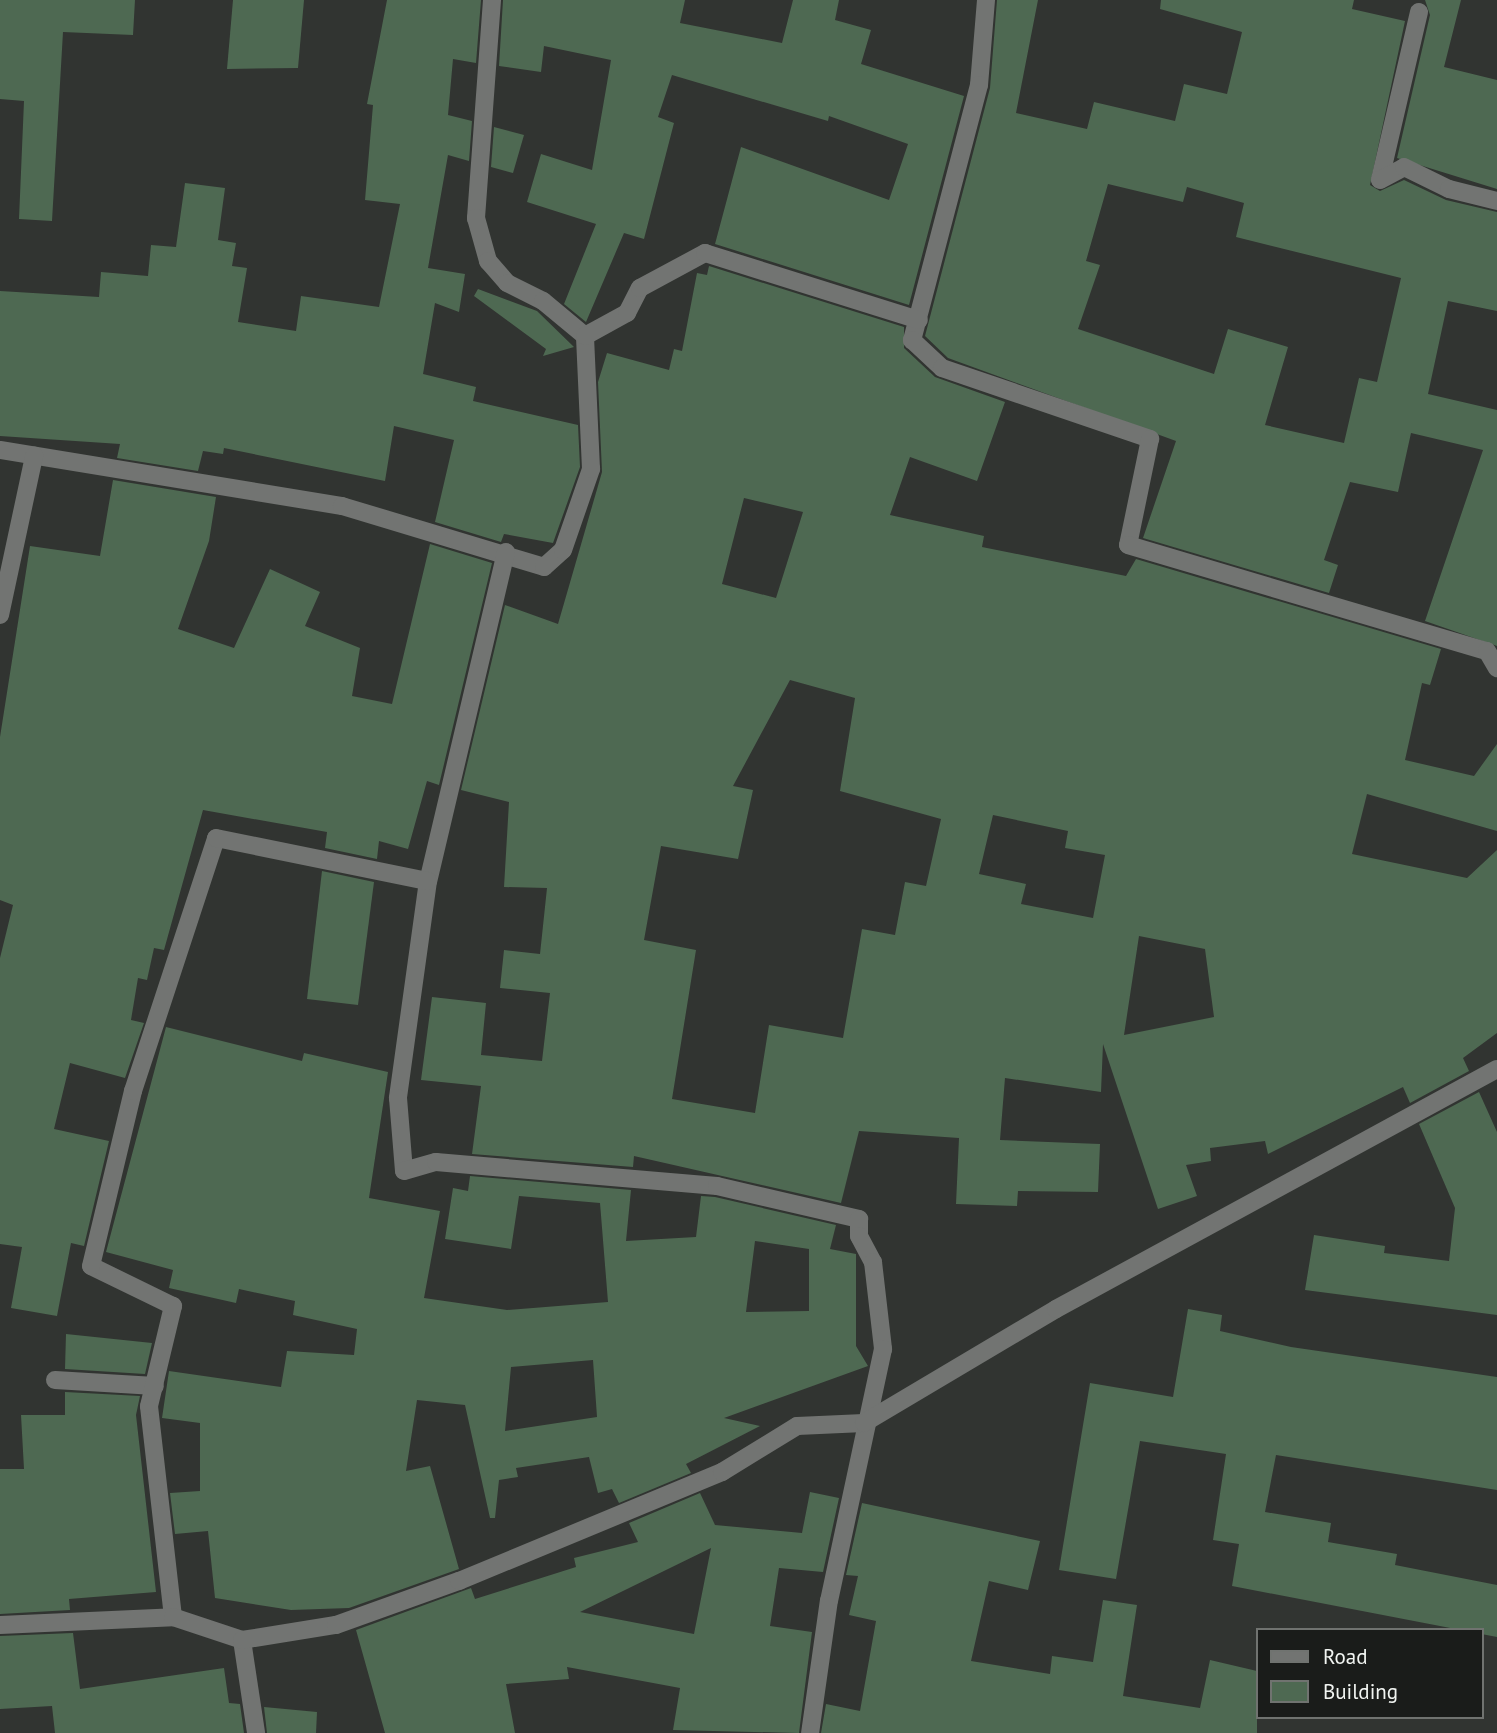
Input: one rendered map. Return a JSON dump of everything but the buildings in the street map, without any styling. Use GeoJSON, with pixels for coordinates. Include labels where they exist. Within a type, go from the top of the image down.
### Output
{"type":"FeatureCollection","features":[{"type":"Feature","properties":{"kind":"street"},"geometry":{"type":"LineString","coordinates":[[492,0],[476,218],[488,261],[507,283],[585,336]]}},
{"type":"Feature","properties":{"kind":"street"},"geometry":{"type":"LineString","coordinates":[[986,0],[979,85],[912,340],[942,368],[1150,439],[1128,545],[1487,651],[1497,668]]}},
{"type":"Feature","properties":{"kind":"street"},"geometry":{"type":"LineString","coordinates":[[1419,12],[1380,180],[1404,167],[1449,189],[1497,201]]}},
{"type":"Feature","properties":{"kind":"street"},"geometry":{"type":"LineString","coordinates":[[585,336],[627,313],[640,288],[705,253],[919,320]]}},
{"type":"Feature","properties":{"kind":"street"},"geometry":{"type":"LineString","coordinates":[[0,450],[342,506],[506,552],[544,567],[563,550],[591,469],[585,336]]}},
{"type":"Feature","properties":{"kind":"street"},"geometry":{"type":"LineString","coordinates":[[0,615],[34,456]]}},
{"type":"Feature","properties":{"kind":"street"},"geometry":{"type":"LineString","coordinates":[[506,552],[428,881],[398,1098],[404,1171],[436,1162],[717,1186],[859,1219],[859,1236],[873,1262],[883,1349],[864,1423],[810,1733]]}},
{"type":"Feature","properties":{"kind":"street"},"geometry":{"type":"LineString","coordinates":[[173,1617],[150,1422],[173,1306],[91,1266],[133,1091],[216,838],[428,881]]}},
{"type":"Feature","properties":{"kind":"street"},"geometry":{"type":"LineString","coordinates":[[0,1625],[173,1617],[242,1640],[336,1625],[460,1581],[722,1472],[797,1426],[864,1423],[1056,1309],[1497,1069]]}},
{"type":"Feature","properties":{"kind":"street"},"geometry":{"type":"LineString","coordinates":[[55,1380],[155,1386]]}},
{"type":"Feature","properties":{"kind":"street"},"geometry":{"type":"LineString","coordinates":[[242,1640],[256,1733]]}}]}
